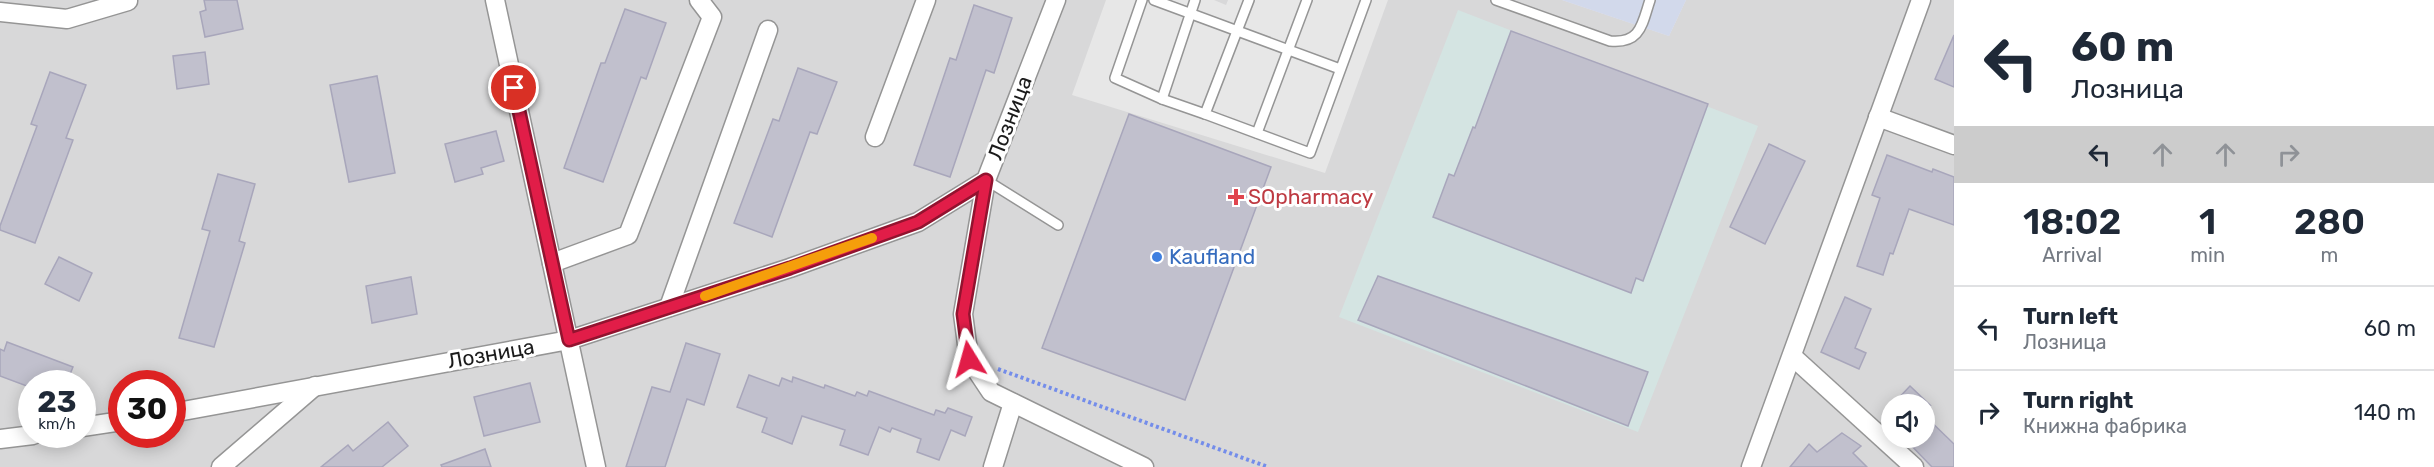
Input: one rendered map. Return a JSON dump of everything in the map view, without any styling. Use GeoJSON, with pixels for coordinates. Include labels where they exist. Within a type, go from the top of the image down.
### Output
{"type":"FeatureCollection","features":[{"type":"Feature","properties":{"kind":"street"},"geometry":{"type":"LineString","coordinates":[[495,0],[596,467]]}},
{"type":"Feature","properties":{"kind":"street"},"geometry":{"type":"LineString","coordinates":[[552,263],[627,235],[712,17],[699,0]]}},
{"type":"Feature","properties":{"kind":"street"},"geometry":{"type":"LineString","coordinates":[[875,137],[926,0]]}},
{"type":"Feature","properties":{"kind":"street"},"geometry":{"type":"LineString","coordinates":[[1751,467],[1920,0]]}},
{"type":"Feature","properties":{"kind":"street"},"geometry":{"type":"LineString","coordinates":[[0,12],[67,19],[128,1]]}},
{"type":"Feature","properties":{"kind":"street","name":"Лозница"},"geometry":{"type":"LineString","coordinates":[[186,409],[569,340],[790,268],[918,222],[986,180],[1050,2]]}},
{"type":"Feature","properties":{"kind":"street"},"geometry":{"type":"LineString","coordinates":[[669,307],[768,30]]}},
{"type":"Feature","properties":{"kind":"street"},"geometry":{"type":"LineString","coordinates":[[1878,117],[1954,145]]}},
{"type":"Feature","properties":{"kind":"street"},"geometry":{"type":"LineString","coordinates":[[986,180],[963,314],[969,359],[991,392],[1144,467]]}},
{"type":"Feature","properties":{"kind":"street"},"geometry":{"type":"LineString","coordinates":[[1792,356],[1914,467]]}},
{"type":"Feature","properties":{"kind":"street"},"geometry":{"type":"LineString","coordinates":[[221,467],[316,385]]}},
{"type":"Feature","properties":{"kind":"street"},"geometry":{"type":"LineString","coordinates":[[993,467],[1013,403]]}},
{"type":"Feature","properties":{"kind":"street"},"geometry":{"type":"LineString","coordinates":[[0,438],[18,436]]}},
{"type":"Feature","properties":{"kind":"lane"},"geometry":{"type":"LineString","coordinates":[[1142,0],[1115,78],[1162,99],[1310,153],[1366,0]]}},
{"type":"Feature","properties":{"kind":"lane"},"geometry":{"type":"LineString","coordinates":[[1154,0],[1340,69]]}},
{"type":"Feature","properties":{"kind":"lane"},"geometry":{"type":"LineString","coordinates":[[1162,99],[1195,0]]}},
{"type":"Feature","properties":{"kind":"lane"},"geometry":{"type":"LineString","coordinates":[[1205,114],[1249,0]]}},
{"type":"Feature","properties":{"kind":"lane"},"geometry":{"type":"LineString","coordinates":[[1257,133],[1307,0]]}},
{"type":"Feature","properties":{"kind":"lane"},"geometry":{"type":"LineString","coordinates":[[1496,0],[1610,41],[1623,42],[1634,38],[1641,28],[1650,0]]}},
{"type":"Feature","properties":{"kind":"lane"},"geometry":{"type":"LineString","coordinates":[[986,180],[1058,225]]}},
{"type":"Feature","properties":{"kind":"path"},"geometry":{"type":"LineString","coordinates":[[969,359],[1268,467]]}},
{"type":"Feature","properties":{"kind":"shaded area"},"geometry":{"type":"Polygon","coordinates":[[[0,0],[1562,0],[1669,36],[1686,0],[1954,0],[1954,467],[0,467],[0,0]]]}},
{"type":"Feature","properties":{"kind":"shaded area"},"geometry":{"type":"Polygon","coordinates":[[[1106,0],[1214,0],[1226,5],[1228,0],[1388,0],[1325,173],[1072,95],[1106,0]]]}},
{"type":"Feature","properties":{"kind":"shaded area"},"geometry":{"type":"Polygon","coordinates":[[[1562,0],[1686,0],[1669,36],[1562,0]]]}},
{"type":"Feature","properties":{"kind":"shaded area"},"geometry":{"type":"Polygon","coordinates":[[[1458,10],[1758,126],[1638,432],[1339,317],[1458,10]]]}},
{"type":"Feature","properties":{"kind":"building"},"geometry":{"type":"Polygon","coordinates":[[[204,0],[237,0],[243,29],[205,37],[200,12],[206,10],[204,0]]]}},
{"type":"Feature","properties":{"kind":"building"},"geometry":{"type":"Polygon","coordinates":[[[974,5],[1012,18],[994,73],[986,70],[950,177],[914,165],[950,58],[956,60],[974,5]]]}},
{"type":"Feature","properties":{"kind":"building"},"geometry":{"type":"Polygon","coordinates":[[[625,9],[666,23],[646,79],[641,77],[603,182],[564,168],[601,63],[605,63],[625,9]]]}},
{"type":"Feature","properties":{"kind":"building"},"geometry":{"type":"Polygon","coordinates":[[[1511,31],[1708,104],[1643,281],[1636,278],[1631,293],[1433,217],[1449,174],[1454,176],[1473,127],[1475,128],[1511,31]]]}},
{"type":"Feature","properties":{"kind":"building"},"geometry":{"type":"Polygon","coordinates":[[[1954,35],[1954,87],[1935,79],[1954,35]]]}},
{"type":"Feature","properties":{"kind":"building"},"geometry":{"type":"Polygon","coordinates":[[[205,52],[209,84],[177,89],[173,56],[205,52]]]}},
{"type":"Feature","properties":{"kind":"building"},"geometry":{"type":"Polygon","coordinates":[[[798,68],[837,82],[817,134],[810,132],[772,237],[734,223],[773,119],[779,121],[798,68]]]}},
{"type":"Feature","properties":{"kind":"building"},"geometry":{"type":"Polygon","coordinates":[[[50,72],[86,85],[66,138],[73,140],[35,243],[0,230],[0,226],[37,126],[31,124],[50,72]]]}},
{"type":"Feature","properties":{"kind":"building"},"geometry":{"type":"Polygon","coordinates":[[[377,76],[395,173],[349,182],[330,85],[377,76]]]}},
{"type":"Feature","properties":{"kind":"building","name":"Kaufland"},"geometry":{"type":"Polygon","coordinates":[[[1129,114],[1271,167],[1185,400],[1042,348],[1129,114]]]}},
{"type":"Feature","properties":{"kind":"building"},"geometry":{"type":"Polygon","coordinates":[[[496,131],[504,161],[481,168],[483,174],[455,182],[445,144],[496,131]]]}},
{"type":"Feature","properties":{"kind":"building"},"geometry":{"type":"Polygon","coordinates":[[[1769,144],[1805,161],[1765,244],[1730,227],[1769,144]]]}},
{"type":"Feature","properties":{"kind":"building"},"geometry":{"type":"Polygon","coordinates":[[[1887,155],[1932,172],[1933,169],[1954,177],[1954,225],[1909,209],[1883,275],[1857,266],[1880,198],[1872,195],[1887,155]]]}},
{"type":"Feature","properties":{"kind":"building"},"geometry":{"type":"Polygon","coordinates":[[[218,174],[255,184],[239,241],[245,243],[214,347],[179,338],[210,231],[202,229],[218,174]]]}},
{"type":"Feature","properties":{"kind":"building"},"geometry":{"type":"Polygon","coordinates":[[[59,257],[92,273],[79,301],[45,284],[59,257]]]}},
{"type":"Feature","properties":{"kind":"building"},"geometry":{"type":"Polygon","coordinates":[[[1378,276],[1648,372],[1628,426],[1358,320],[1378,276]]]}},
{"type":"Feature","properties":{"kind":"building"},"geometry":{"type":"Polygon","coordinates":[[[411,277],[417,314],[372,323],[366,286],[411,277]]]}},
{"type":"Feature","properties":{"kind":"building"},"geometry":{"type":"Polygon","coordinates":[[[1845,297],[1871,309],[1855,348],[1866,353],[1859,369],[1821,352],[1845,297]]]}},
{"type":"Feature","properties":{"kind":"building"},"geometry":{"type":"Polygon","coordinates":[[[7,342],[73,367],[72,370],[18,370],[18,383],[0,376],[0,349],[4,351],[7,342]]]}},
{"type":"Feature","properties":{"kind":"building"},"geometry":{"type":"Polygon","coordinates":[[[686,343],[720,354],[704,405],[687,399],[665,467],[626,467],[652,387],[670,392],[686,343]]]}},
{"type":"Feature","properties":{"kind":"building"},"geometry":{"type":"Polygon","coordinates":[[[749,375],[779,386],[782,378],[792,382],[793,377],[855,396],[857,392],[867,396],[869,391],[934,415],[936,410],[945,413],[948,408],[972,417],[965,436],[951,430],[939,460],[917,452],[921,439],[892,428],[890,432],[879,427],[868,455],[840,445],[845,430],[802,416],[792,444],[762,432],[767,418],[737,407],[749,375]]]}},
{"type":"Feature","properties":{"kind":"building"},"geometry":{"type":"Polygon","coordinates":[[[530,383],[540,422],[484,436],[474,397],[530,383]]]}},
{"type":"Feature","properties":{"kind":"building"},"geometry":{"type":"Polygon","coordinates":[[[1910,386],[1918,394],[1902,394],[1910,386]]]}},
{"type":"Feature","properties":{"kind":"building"},"geometry":{"type":"Polygon","coordinates":[[[388,422],[408,446],[382,467],[321,467],[348,445],[353,451],[388,422]]]}},
{"type":"Feature","properties":{"kind":"building"},"geometry":{"type":"Polygon","coordinates":[[[1935,426],[1954,444],[1954,467],[1932,467],[1914,448],[1935,448],[1935,426]]]}},
{"type":"Feature","properties":{"kind":"building"},"geometry":{"type":"Polygon","coordinates":[[[1842,433],[1861,446],[1853,453],[1867,467],[1790,467],[1809,444],[1817,452],[1842,433]]]}},
{"type":"Feature","properties":{"kind":"building"},"geometry":{"type":"Polygon","coordinates":[[[485,449],[491,467],[442,467],[441,465],[485,449]]]}},
{"type":"Feature","properties":{"kind":"slow traffic"},"geometry":{"type":"LineString","coordinates":[[705,296],[872,238]]}},
{"type":"Feature","properties":{"kind":"place","name":"SOpharmacy"},"geometry":{"type":"Point","coordinates":[1236,197]}},
{"type":"Feature","properties":{"kind":"place","name":"Kaufland"},"geometry":{"type":"Point","coordinates":[1157,257]}},
{"type":"Feature","properties":{"kind":"route"},"geometry":{"type":"LineString","coordinates":[[514,88],[569,340],[790,268],[918,222],[986,180],[963,314],[969,359]]}}]}
